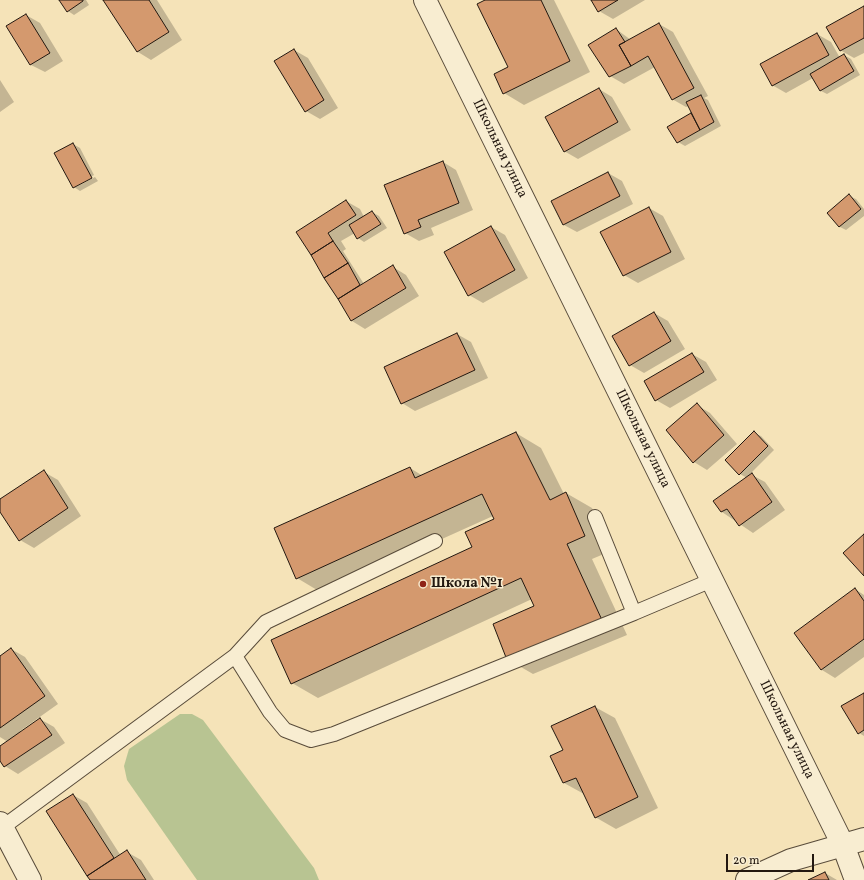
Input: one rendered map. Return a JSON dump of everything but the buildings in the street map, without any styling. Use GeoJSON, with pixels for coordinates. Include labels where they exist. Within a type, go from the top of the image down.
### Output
{"type":"FeatureCollection","features":[{"type":"Feature","properties":{"kind":"street","name":"Школьная улица"},"geometry":{"type":"LineString","coordinates":[[425,0],[843,845],[856,880]]}},
{"type":"Feature","properties":{"kind":"street"},"geometry":{"type":"LineString","coordinates":[[1,825],[30,880]]}},
{"type":"Feature","properties":{"kind":"street"},"geometry":{"type":"LineString","coordinates":[[747,880],[791,860],[864,839]]}},
{"type":"Feature","properties":{"kind":"lane"},"geometry":{"type":"LineString","coordinates":[[595,518],[634,613]]}},
{"type":"Feature","properties":{"kind":"lane"},"geometry":{"type":"LineString","coordinates":[[1,825],[235,656],[266,622],[435,541]]}},
{"type":"Feature","properties":{"kind":"lane"},"geometry":{"type":"LineString","coordinates":[[235,656],[270,712],[285,730],[311,740],[334,734],[712,580]]}},
{"type":"Feature","properties":{"kind":"green space"},"geometry":{"type":"Polygon","coordinates":[[[180,714],[192,714],[203,720],[314,868],[319,880],[197,880],[127,780],[124,766],[129,749],[180,714]]]}},
{"type":"Feature","properties":{"kind":"place","name":"Школа №1"},"geometry":{"type":"Point","coordinates":[423,584]}}]}
